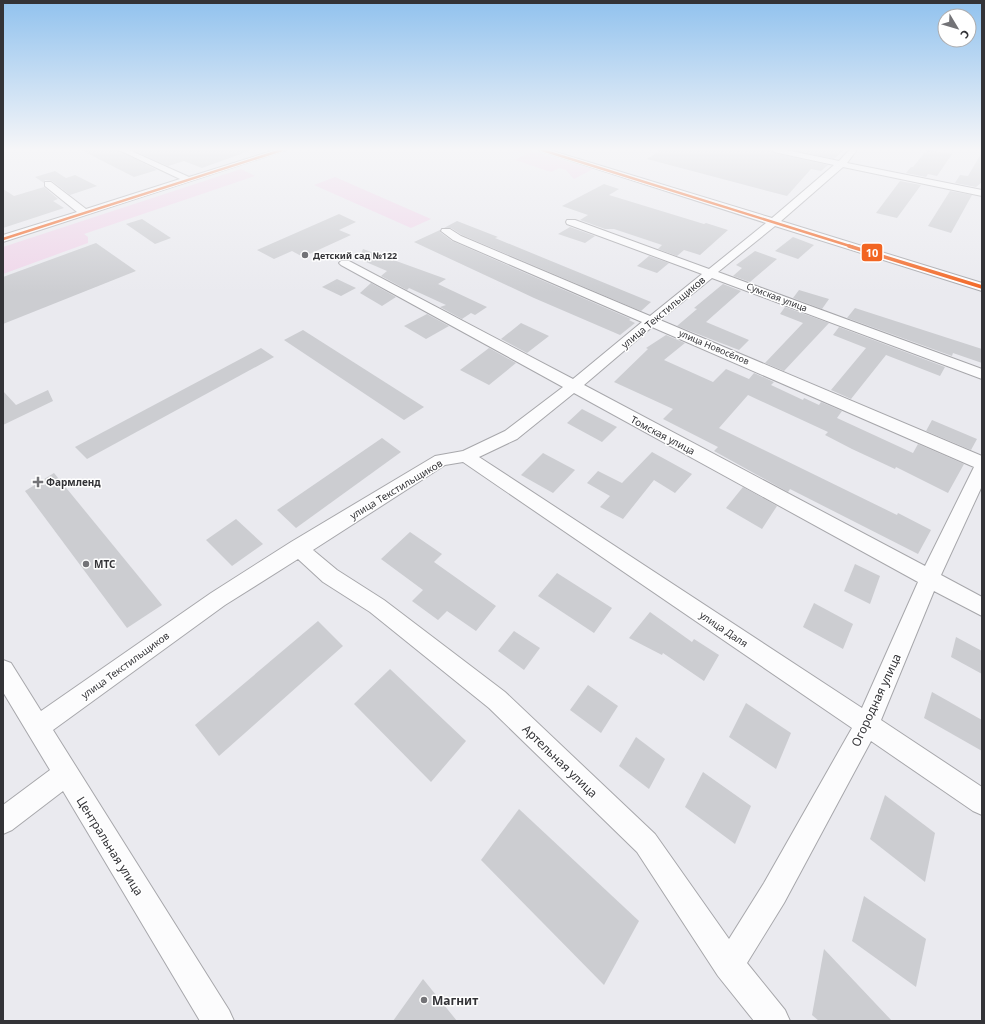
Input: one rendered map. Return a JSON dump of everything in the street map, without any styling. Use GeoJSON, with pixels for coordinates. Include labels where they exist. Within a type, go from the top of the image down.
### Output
{"type":"FeatureCollection","features":[{"type":"Feature","properties":{"kind":"street"},"geometry":{"type":"LineString","coordinates":[[66,198],[85,213]]}},
{"type":"Feature","properties":{"kind":"street"},"geometry":{"type":"LineString","coordinates":[[3,239],[133,198]]}},
{"type":"Feature","properties":{"kind":"street"},"geometry":{"type":"LineString","coordinates":[[698,198],[982,287]]}},
{"type":"Feature","properties":{"kind":"street","name":"улица Текстильщиков"},"geometry":{"type":"LineString","coordinates":[[38,727],[218,599],[298,548],[441,460],[466,456],[511,435],[574,386],[802,198]]}},
{"type":"Feature","properties":{"kind":"street","name":"Сумская улица"},"geometry":{"type":"LineString","coordinates":[[571,222],[710,272],[982,374]]}},
{"type":"Feature","properties":{"kind":"street","name":"улица Новосёлов"},"geometry":{"type":"LineString","coordinates":[[446,231],[457,238],[982,463]]}},
{"type":"Feature","properties":{"kind":"street","name":"Томская улица"},"geometry":{"type":"LineString","coordinates":[[345,263],[982,607]]}},
{"type":"Feature","properties":{"kind":"street","name":"улица Даля"},"geometry":{"type":"LineString","coordinates":[[466,456],[982,802]]}},
{"type":"Feature","properties":{"kind":"street","name":"Огородная улица"},"geometry":{"type":"LineString","coordinates":[[729,965],[774,893],[867,725],[929,579],[982,468]]}},
{"type":"Feature","properties":{"kind":"street","name":"Артельная улица"},"geometry":{"type":"LineString","coordinates":[[298,548],[330,576],[377,606],[497,700],[646,843],[729,965],[774,1021]]}},
{"type":"Feature","properties":{"kind":"street","name":"Центральная улица"},"geometry":{"type":"LineString","coordinates":[[3,670],[218,1021]]}},
{"type":"Feature","properties":{"kind":"street"},"geometry":{"type":"LineString","coordinates":[[3,821],[66,773]]}},
{"type":"Feature","properties":{"kind":"shaded area"},"geometry":{"type":"Polygon","coordinates":[[[153,198],[191,198],[84,234],[88,237],[88,243],[3,274],[3,247],[153,198]]]}},
{"type":"Feature","properties":{"kind":"shaded area"},"geometry":{"type":"Polygon","coordinates":[[[343,198],[383,198],[431,219],[411,228],[343,198]]]}},
{"type":"Feature","properties":{"kind":"building"},"geometry":{"type":"Polygon","coordinates":[[[3,198],[57,198],[58,199],[53,201],[64,208],[3,228],[3,198]]]}},
{"type":"Feature","properties":{"kind":"building"},"geometry":{"type":"Polygon","coordinates":[[[578,198],[618,198],[728,230],[700,255],[684,250],[677,256],[658,249],[662,245],[614,229],[605,229],[580,220],[588,215],[562,206],[578,198]]]}},
{"type":"Feature","properties":{"kind":"building"},"geometry":{"type":"Polygon","coordinates":[[[887,198],[912,198],[897,218],[876,213],[887,198]]]}},
{"type":"Feature","properties":{"kind":"building"},"geometry":{"type":"Polygon","coordinates":[[[946,198],[970,198],[951,233],[928,226],[946,198]]]}},
{"type":"Feature","properties":{"kind":"building"},"geometry":{"type":"Polygon","coordinates":[[[339,214],[356,222],[339,230],[351,235],[303,257],[292,251],[274,259],[257,250],[339,214]]]}},
{"type":"Feature","properties":{"kind":"building"},"geometry":{"type":"Polygon","coordinates":[[[142,219],[171,238],[155,244],[126,224],[142,219]]]}},
{"type":"Feature","properties":{"kind":"building"},"geometry":{"type":"Polygon","coordinates":[[[457,221],[651,302],[641,311],[462,235],[451,228],[444,228],[457,221]]]}},
{"type":"Feature","properties":{"kind":"building"},"geometry":{"type":"Polygon","coordinates":[[[570,227],[595,236],[585,243],[558,234],[570,227]]]}},
{"type":"Feature","properties":{"kind":"building"},"geometry":{"type":"Polygon","coordinates":[[[440,230],[440,232],[452,241],[631,319],[629,320],[635,323],[620,335],[534,298],[414,242],[440,230]]]}},
{"type":"Feature","properties":{"kind":"building"},"geometry":{"type":"Polygon","coordinates":[[[793,237],[814,245],[798,259],[775,251],[793,237]]]}},
{"type":"Feature","properties":{"kind":"building"},"geometry":{"type":"Polygon","coordinates":[[[96,243],[136,271],[3,324],[3,277],[96,243]]]}},
{"type":"Feature","properties":{"kind":"building"},"geometry":{"type":"Polygon","coordinates":[[[363,249],[446,279],[438,284],[487,307],[475,315],[471,313],[462,319],[440,307],[446,305],[409,288],[407,290],[381,276],[387,271],[359,259],[363,249]]]}},
{"type":"Feature","properties":{"kind":"building"},"geometry":{"type":"Polygon","coordinates":[[[755,251],[777,259],[750,282],[733,276],[742,268],[736,265],[755,251]]]}},
{"type":"Feature","properties":{"kind":"building"},"geometry":{"type":"Polygon","coordinates":[[[649,256],[669,263],[657,273],[637,266],[649,256]]]}},
{"type":"Feature","properties":{"kind":"building"},"geometry":{"type":"Polygon","coordinates":[[[337,279],[356,288],[341,296],[322,287],[337,279]]]}},
{"type":"Feature","properties":{"kind":"building"},"geometry":{"type":"Polygon","coordinates":[[[371,283],[396,297],[382,306],[360,293],[371,283]]]}},
{"type":"Feature","properties":{"kind":"building"},"geometry":{"type":"Polygon","coordinates":[[[723,284],[741,291],[706,322],[749,340],[739,350],[677,326],[697,309],[694,308],[723,284]]]}},
{"type":"Feature","properties":{"kind":"building"},"geometry":{"type":"Polygon","coordinates":[[[799,290],[829,299],[822,309],[793,298],[799,290]]]}},
{"type":"Feature","properties":{"kind":"building"},"geometry":{"type":"Polygon","coordinates":[[[785,307],[829,323],[784,371],[765,363],[803,323],[780,314],[785,307]]]}},
{"type":"Feature","properties":{"kind":"building"},"geometry":{"type":"Polygon","coordinates":[[[855,308],[982,349],[982,363],[953,353],[952,356],[847,318],[855,308]]]}},
{"type":"Feature","properties":{"kind":"building"},"geometry":{"type":"Polygon","coordinates":[[[427,314],[449,326],[426,339],[404,326],[427,314]]]}},
{"type":"Feature","properties":{"kind":"building"},"geometry":{"type":"Polygon","coordinates":[[[521,323],[549,336],[527,353],[501,339],[521,323]]]}},
{"type":"Feature","properties":{"kind":"building"},"geometry":{"type":"Polygon","coordinates":[[[839,327],[945,367],[940,376],[886,355],[851,399],[831,390],[866,348],[833,335],[839,327]]]}},
{"type":"Feature","properties":{"kind":"building"},"geometry":{"type":"Polygon","coordinates":[[[303,330],[424,407],[404,420],[284,340],[303,330]]]}},
{"type":"Feature","properties":{"kind":"building"},"geometry":{"type":"Polygon","coordinates":[[[666,335],[685,343],[664,360],[713,382],[726,369],[749,379],[754,373],[774,382],[771,385],[803,400],[804,398],[819,405],[821,402],[842,411],[837,418],[913,453],[918,444],[964,464],[948,493],[896,467],[895,469],[852,449],[825,435],[828,432],[748,395],[719,428],[897,515],[898,513],[931,530],[918,554],[790,489],[788,492],[714,451],[718,447],[663,419],[673,409],[614,382],[648,349],[646,348],[666,335]]]}},
{"type":"Feature","properties":{"kind":"building"},"geometry":{"type":"Polygon","coordinates":[[[261,348],[274,357],[87,459],[75,447],[261,348]]]}},
{"type":"Feature","properties":{"kind":"building"},"geometry":{"type":"Polygon","coordinates":[[[489,348],[516,363],[489,385],[460,370],[489,348]]]}},
{"type":"Feature","properties":{"kind":"building"},"geometry":{"type":"Polygon","coordinates":[[[48,390],[53,401],[3,425],[3,391],[16,405],[48,390]]]}},
{"type":"Feature","properties":{"kind":"building"},"geometry":{"type":"Polygon","coordinates":[[[582,409],[617,427],[602,442],[567,423],[582,409]]]}},
{"type":"Feature","properties":{"kind":"building"},"geometry":{"type":"Polygon","coordinates":[[[932,420],[977,439],[971,450],[926,431],[932,420]]]}},
{"type":"Feature","properties":{"kind":"building"},"geometry":{"type":"Polygon","coordinates":[[[382,438],[401,452],[296,528],[277,510],[382,438]]]}},
{"type":"Feature","properties":{"kind":"building"},"geometry":{"type":"Polygon","coordinates":[[[652,452],[692,474],[675,493],[654,480],[623,519],[600,507],[610,496],[587,483],[598,471],[622,483],[652,452]]]}},
{"type":"Feature","properties":{"kind":"building"},"geometry":{"type":"Polygon","coordinates":[[[543,453],[575,470],[553,493],[521,475],[543,453]]]}},
{"type":"Feature","properties":{"kind":"building"},"geometry":{"type":"Polygon","coordinates":[[[54,473],[162,605],[127,628],[25,491],[54,473]]]}},
{"type":"Feature","properties":{"kind":"building"},"geometry":{"type":"Polygon","coordinates":[[[743,487],[777,506],[762,529],[726,508],[743,487]]]}},
{"type":"Feature","properties":{"kind":"building"},"geometry":{"type":"Polygon","coordinates":[[[236,519],[263,544],[232,566],[206,540],[236,519]]]}},
{"type":"Feature","properties":{"kind":"building"},"geometry":{"type":"Polygon","coordinates":[[[410,532],[442,554],[434,562],[496,606],[476,631],[447,611],[438,620],[412,601],[423,590],[381,559],[410,532]]]}},
{"type":"Feature","properties":{"kind":"building"},"geometry":{"type":"Polygon","coordinates":[[[855,564],[880,576],[870,604],[844,591],[855,564]]]}},
{"type":"Feature","properties":{"kind":"building"},"geometry":{"type":"Polygon","coordinates":[[[557,573],[612,608],[594,633],[538,596],[557,573]]]}},
{"type":"Feature","properties":{"kind":"building"},"geometry":{"type":"Polygon","coordinates":[[[814,603],[853,624],[843,649],[803,627],[814,603]]]}},
{"type":"Feature","properties":{"kind":"building"},"geometry":{"type":"Polygon","coordinates":[[[650,612],[692,642],[694,639],[719,655],[704,681],[663,653],[662,655],[629,638],[650,612]]]}},
{"type":"Feature","properties":{"kind":"building"},"geometry":{"type":"Polygon","coordinates":[[[318,621],[343,646],[219,756],[195,725],[318,621]]]}},
{"type":"Feature","properties":{"kind":"building"},"geometry":{"type":"Polygon","coordinates":[[[514,631],[540,648],[524,670],[498,651],[514,631]]]}},
{"type":"Feature","properties":{"kind":"building"},"geometry":{"type":"Polygon","coordinates":[[[956,637],[982,651],[982,674],[951,657],[956,637]]]}},
{"type":"Feature","properties":{"kind":"building"},"geometry":{"type":"Polygon","coordinates":[[[390,669],[466,741],[431,782],[354,704],[390,669]]]}},
{"type":"Feature","properties":{"kind":"building"},"geometry":{"type":"Polygon","coordinates":[[[588,685],[618,706],[601,733],[570,710],[588,685]]]}},
{"type":"Feature","properties":{"kind":"building"},"geometry":{"type":"Polygon","coordinates":[[[932,692],[982,720],[982,751],[924,718],[932,692]]]}},
{"type":"Feature","properties":{"kind":"building"},"geometry":{"type":"Polygon","coordinates":[[[746,703],[791,733],[776,769],[729,737],[746,703]]]}},
{"type":"Feature","properties":{"kind":"building"},"geometry":{"type":"Polygon","coordinates":[[[636,737],[665,759],[649,789],[619,766],[636,737]]]}},
{"type":"Feature","properties":{"kind":"building"},"geometry":{"type":"Polygon","coordinates":[[[703,772],[751,806],[735,844],[685,807],[703,772]]]}},
{"type":"Feature","properties":{"kind":"building"},"geometry":{"type":"Polygon","coordinates":[[[885,795],[935,833],[925,882],[870,839],[885,795]]]}},
{"type":"Feature","properties":{"kind":"building"},"geometry":{"type":"Polygon","coordinates":[[[519,809],[639,921],[604,985],[481,860],[519,809]]]}},
{"type":"Feature","properties":{"kind":"building"},"geometry":{"type":"Polygon","coordinates":[[[864,896],[926,939],[916,987],[852,941],[864,896]]]}},
{"type":"Feature","properties":{"kind":"building"},"geometry":{"type":"Polygon","coordinates":[[[824,949],[892,1021],[819,1021],[812,1015],[824,949]]]}},
{"type":"Feature","properties":{"kind":"building","name":"Магнит"},"geometry":{"type":"Polygon","coordinates":[[[423,979],[457,1021],[393,1021],[423,979]]]}},
{"type":"Feature","properties":{"kind":"transit line","name":"10"},"geometry":{"type":"LineString","coordinates":[[3,239],[132,198]]}},
{"type":"Feature","properties":{"kind":"transit line","name":"10"},"geometry":{"type":"LineString","coordinates":[[695,198],[982,287]]}},
{"type":"Feature","properties":{"kind":"place","name":"Детский сад №122"},"geometry":{"type":"Point","coordinates":[305,255]}},
{"type":"Feature","properties":{"kind":"place","name":"Фармленд"},"geometry":{"type":"Point","coordinates":[38,482]}},
{"type":"Feature","properties":{"kind":"place","name":"МТС"},"geometry":{"type":"Point","coordinates":[86,564]}},
{"type":"Feature","properties":{"kind":"place","name":"Магнит"},"geometry":{"type":"Point","coordinates":[424,1000]}}]}
